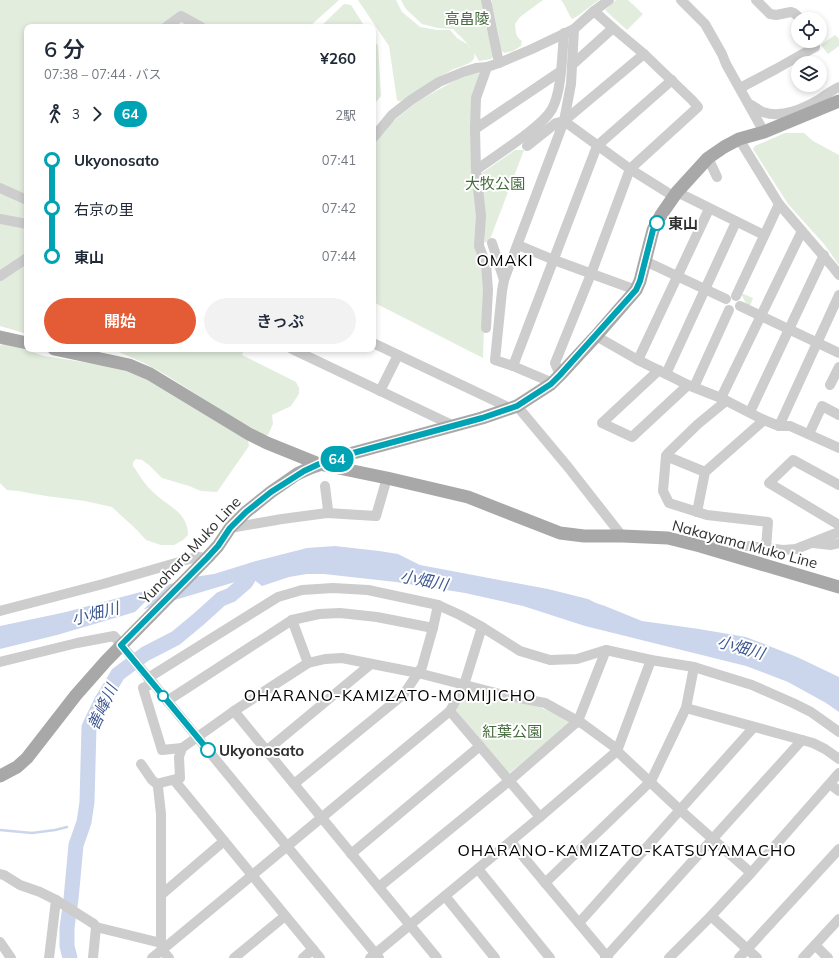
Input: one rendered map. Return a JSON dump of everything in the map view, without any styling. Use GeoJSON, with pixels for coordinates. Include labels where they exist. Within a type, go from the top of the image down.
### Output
{"type":"FeatureCollection","features":[{"type":"Feature","properties":{"kind":"main road"},"geometry":{"type":"LineString","coordinates":[[636,290],[640,281],[653,230],[661,214],[675,194],[708,158],[739,139],[764,132],[839,101]]}},
{"type":"Feature","properties":{"kind":"main road","name":"Yunohara Muko Line"},"geometry":{"type":"LineString","coordinates":[[0,776],[13,769],[27,758],[108,658],[207,558],[218,546],[230,528],[246,512],[271,492],[304,471],[319,464],[353,453],[482,418],[514,407],[555,379],[596,336],[636,290]]}},
{"type":"Feature","properties":{"kind":"main road"},"geometry":{"type":"LineString","coordinates":[[0,337],[24,342]]}},
{"type":"Feature","properties":{"kind":"main road","name":"Nakayama Muko Line"},"geometry":{"type":"LineString","coordinates":[[68,352],[129,365],[150,374],[248,434],[319,464],[468,497],[560,533],[584,536],[668,538],[839,587]]}},
{"type":"Feature","properties":{"kind":"street"},"geometry":{"type":"LineString","coordinates":[[486,0],[499,63]]}},
{"type":"Feature","properties":{"kind":"street"},"geometry":{"type":"LineString","coordinates":[[376,134],[392,115],[411,100],[439,82],[463,72],[499,63],[574,29],[609,0]]}},
{"type":"Feature","properties":{"kind":"street"},"geometry":{"type":"LineString","coordinates":[[681,0],[705,24],[764,132]]}},
{"type":"Feature","properties":{"kind":"street"},"geometry":{"type":"LineString","coordinates":[[756,0],[770,14],[776,15],[791,12]]}},
{"type":"Feature","properties":{"kind":"street"},"geometry":{"type":"LineString","coordinates":[[574,29],[571,84],[564,122],[504,280],[495,360],[546,380],[555,379],[555,363],[591,274],[630,169],[698,107],[644,54],[594,11]]}},
{"type":"Feature","properties":{"kind":"street"},"geometry":{"type":"LineString","coordinates":[[170,24],[181,16],[196,24]]}},
{"type":"Feature","properties":{"kind":"street"},"geometry":{"type":"LineString","coordinates":[[572,65],[613,28]]}},
{"type":"Feature","properties":{"kind":"street"},"geometry":{"type":"LineString","coordinates":[[476,170],[538,126],[552,109],[558,93],[564,33]]}},
{"type":"Feature","properties":{"kind":"street"},"geometry":{"type":"LineString","coordinates":[[740,88],[813,48]]}},
{"type":"Feature","properties":{"kind":"street"},"geometry":{"type":"LineString","coordinates":[[527,146],[556,123],[564,122],[644,54]]}},
{"type":"Feature","properties":{"kind":"street"},"geometry":{"type":"LineString","coordinates":[[486,328],[488,290],[486,264],[480,246],[481,216],[476,170],[475,129],[476,98],[487,67]]}},
{"type":"Feature","properties":{"kind":"street"},"geometry":{"type":"LineString","coordinates":[[475,129],[561,71]]}},
{"type":"Feature","properties":{"kind":"street"},"geometry":{"type":"LineString","coordinates":[[513,366],[597,146],[672,80]]}},
{"type":"Feature","properties":{"kind":"street"},"geometry":{"type":"LineString","coordinates":[[749,104],[762,111],[774,114],[783,114],[818,100],[839,87]]}},
{"type":"Feature","properties":{"kind":"street"},"geometry":{"type":"LineString","coordinates":[[564,122],[630,169],[675,194],[764,235]]}},
{"type":"Feature","properties":{"kind":"street"},"geometry":{"type":"LineString","coordinates":[[739,139],[779,204],[802,232],[824,255],[839,275]]}},
{"type":"Feature","properties":{"kind":"street"},"geometry":{"type":"LineString","coordinates":[[708,158],[717,177]]}},
{"type":"Feature","properties":{"kind":"street"},"geometry":{"type":"LineString","coordinates":[[0,188],[24,199]]}},
{"type":"Feature","properties":{"kind":"street"},"geometry":{"type":"LineString","coordinates":[[736,296],[779,204]]}},
{"type":"Feature","properties":{"kind":"street"},"geometry":{"type":"LineString","coordinates":[[638,360],[709,209]]}},
{"type":"Feature","properties":{"kind":"street"},"geometry":{"type":"LineString","coordinates":[[0,219],[24,223]]}},
{"type":"Feature","properties":{"kind":"street"},"geometry":{"type":"LineString","coordinates":[[729,310],[691,386],[632,437],[602,423],[663,372],[706,289],[736,222]]}},
{"type":"Feature","properties":{"kind":"street"},"geometry":{"type":"LineString","coordinates":[[766,548],[768,522],[707,516],[669,503],[663,491],[666,456],[724,400],[761,315],[802,232]]}},
{"type":"Feature","properties":{"kind":"street"},"geometry":{"type":"LineString","coordinates":[[492,243],[504,280]]}},
{"type":"Feature","properties":{"kind":"street"},"geometry":{"type":"LineString","coordinates":[[518,245],[636,290]]}},
{"type":"Feature","properties":{"kind":"street"},"geometry":{"type":"LineString","coordinates":[[750,412],[824,255]]}},
{"type":"Feature","properties":{"kind":"street"},"geometry":{"type":"LineString","coordinates":[[0,276],[24,260]]}},
{"type":"Feature","properties":{"kind":"street"},"geometry":{"type":"LineString","coordinates":[[645,261],[726,299]]}},
{"type":"Feature","properties":{"kind":"street"},"geometry":{"type":"LineString","coordinates":[[726,299],[732,295],[740,299],[741,304],[737,310],[729,310]]}},
{"type":"Feature","properties":{"kind":"street"},"geometry":{"type":"LineString","coordinates":[[779,426],[839,295]]}},
{"type":"Feature","properties":{"kind":"street"},"geometry":{"type":"LineString","coordinates":[[726,299],[725,304],[729,310]]}},
{"type":"Feature","properties":{"kind":"street"},"geometry":{"type":"LineString","coordinates":[[740,306],[839,353]]}},
{"type":"Feature","properties":{"kind":"street"},"geometry":{"type":"LineString","coordinates":[[596,336],[638,360],[691,386],[750,412],[764,420],[779,426],[790,426],[839,448]]}},
{"type":"Feature","properties":{"kind":"street"},"geometry":{"type":"LineString","coordinates":[[376,344],[514,407],[568,466],[622,536]]}},
{"type":"Feature","properties":{"kind":"street"},"geometry":{"type":"LineString","coordinates":[[298,352],[454,426]]}},
{"type":"Feature","properties":{"kind":"street"},"geometry":{"type":"LineString","coordinates":[[380,391],[398,355]]}},
{"type":"Feature","properties":{"kind":"street"},"geometry":{"type":"LineString","coordinates":[[830,385],[839,366]]}},
{"type":"Feature","properties":{"kind":"street"},"geometry":{"type":"LineString","coordinates":[[809,434],[822,406],[839,415]]}},
{"type":"Feature","properties":{"kind":"street"},"geometry":{"type":"LineString","coordinates":[[697,512],[705,472],[764,420]]}},
{"type":"Feature","properties":{"kind":"street"},"geometry":{"type":"LineString","coordinates":[[666,456],[705,472]]}},
{"type":"Feature","properties":{"kind":"street"},"geometry":{"type":"LineString","coordinates":[[839,485],[793,460],[769,483],[839,525]]}},
{"type":"Feature","properties":{"kind":"street"},"geometry":{"type":"LineString","coordinates":[[230,528],[327,513],[376,516],[387,478]]}},
{"type":"Feature","properties":{"kind":"street"},"geometry":{"type":"LineString","coordinates":[[325,486],[328,510],[327,513]]}},
{"type":"Feature","properties":{"kind":"street"},"geometry":{"type":"LineString","coordinates":[[700,546],[712,542],[783,550],[796,549],[839,532]]}},
{"type":"Feature","properties":{"kind":"street"},"geometry":{"type":"LineString","coordinates":[[811,543],[839,543]]}},
{"type":"Feature","properties":{"kind":"street"},"geometry":{"type":"LineString","coordinates":[[0,611],[103,584],[192,558],[207,558]]}},
{"type":"Feature","properties":{"kind":"street"},"geometry":{"type":"LineString","coordinates":[[751,873],[680,810],[613,746],[578,721],[544,703],[342,658],[325,659],[308,663],[234,711],[182,748],[162,750],[143,688],[150,680],[278,597],[302,590],[333,588],[368,590],[438,605],[482,627],[520,651],[550,660],[577,659],[606,650],[651,660],[694,667],[774,694],[810,712],[839,732]]}},
{"type":"Feature","properties":{"kind":"street"},"geometry":{"type":"LineString","coordinates":[[294,784],[404,694],[422,666],[438,605]]}},
{"type":"Feature","properties":{"kind":"street"},"geometry":{"type":"LineString","coordinates":[[167,701],[292,620],[319,614],[340,613],[433,628]]}},
{"type":"Feature","properties":{"kind":"street"},"geometry":{"type":"LineString","coordinates":[[292,620],[308,663]]}},
{"type":"Feature","properties":{"kind":"street"},"geometry":{"type":"LineString","coordinates":[[152,958],[164,950],[450,711],[464,685],[482,627]]}},
{"type":"Feature","properties":{"kind":"street"},"geometry":{"type":"LineString","coordinates":[[0,662],[77,643],[114,636],[287,846],[375,956],[617,751],[651,660]]}},
{"type":"Feature","properties":{"kind":"street"},"geometry":{"type":"LineString","coordinates":[[379,887],[509,781],[578,721],[606,650]]}},
{"type":"Feature","properties":{"kind":"street"},"geometry":{"type":"LineString","coordinates":[[266,751],[371,664]]}},
{"type":"Feature","properties":{"kind":"street"},"geometry":{"type":"LineString","coordinates":[[545,883],[651,781],[686,708],[694,667]]}},
{"type":"Feature","properties":{"kind":"street"},"geometry":{"type":"LineString","coordinates":[[686,708],[818,745],[839,759]]}},
{"type":"Feature","properties":{"kind":"street"},"geometry":{"type":"LineString","coordinates":[[234,711],[437,958]]}},
{"type":"Feature","properties":{"kind":"street"},"geometry":{"type":"LineString","coordinates":[[450,711],[540,817]]}},
{"type":"Feature","properties":{"kind":"street"},"geometry":{"type":"LineString","coordinates":[[579,923],[754,727]]}},
{"type":"Feature","properties":{"kind":"street"},"geometry":{"type":"LineString","coordinates":[[511,842],[579,923],[606,958],[802,740]]}},
{"type":"Feature","properties":{"kind":"street"},"geometry":{"type":"LineString","coordinates":[[351,854],[480,746]]}},
{"type":"Feature","properties":{"kind":"street"},"geometry":{"type":"LineString","coordinates":[[158,785],[160,783],[180,778],[178,758],[182,748]]}},
{"type":"Feature","properties":{"kind":"street"},"geometry":{"type":"LineString","coordinates":[[141,764],[149,776],[158,785],[161,814],[161,895],[164,950]]}},
{"type":"Feature","properties":{"kind":"street"},"geometry":{"type":"LineString","coordinates":[[670,958],[751,873],[839,773]]}},
{"type":"Feature","properties":{"kind":"street"},"geometry":{"type":"LineString","coordinates":[[174,780],[320,958]]}},
{"type":"Feature","properties":{"kind":"street"},"geometry":{"type":"LineString","coordinates":[[830,784],[839,791]]}},
{"type":"Feature","properties":{"kind":"street"},"geometry":{"type":"LineString","coordinates":[[161,895],[224,841]]}},
{"type":"Feature","properties":{"kind":"street"},"geometry":{"type":"LineString","coordinates":[[739,958],[839,849]]}},
{"type":"Feature","properties":{"kind":"street"},"geometry":{"type":"LineString","coordinates":[[478,869],[550,958]]}},
{"type":"Feature","properties":{"kind":"street"},"geometry":{"type":"LineString","coordinates":[[0,874],[20,885],[40,892],[56,900],[95,925],[164,950]]}},
{"type":"Feature","properties":{"kind":"street"},"geometry":{"type":"LineString","coordinates":[[445,896],[494,958]]}},
{"type":"Feature","properties":{"kind":"street"},"geometry":{"type":"LineString","coordinates":[[49,958],[56,900]]}},
{"type":"Feature","properties":{"kind":"street"},"geometry":{"type":"LineString","coordinates":[[234,958],[285,916]]}},
{"type":"Feature","properties":{"kind":"street"},"geometry":{"type":"LineString","coordinates":[[711,916],[757,958]]}},
{"type":"Feature","properties":{"kind":"street"},"geometry":{"type":"LineString","coordinates":[[803,958],[839,919]]}},
{"type":"Feature","properties":{"kind":"street"},"geometry":{"type":"LineString","coordinates":[[93,958],[95,925]]}},
{"type":"Feature","properties":{"kind":"street"},"geometry":{"type":"LineString","coordinates":[[0,942],[11,958]]}},
{"type":"Feature","properties":{"kind":"street"},"geometry":{"type":"LineString","coordinates":[[815,946],[828,958]]}},
{"type":"Feature","properties":{"kind":"street"},"geometry":{"type":"LineString","coordinates":[[302,958],[313,949]]}},
{"type":"Feature","properties":{"kind":"green space"},"geometry":{"type":"Polygon","coordinates":[[[0,0],[339,0],[312,24],[24,24],[24,333],[0,326],[0,0]]]}},
{"type":"Feature","properties":{"kind":"green space","name":"高畠陵"},"geometry":{"type":"Polygon","coordinates":[[[358,0],[396,0],[402,12],[420,27],[437,30],[450,30],[457,38],[467,44],[453,29],[438,28],[422,24],[406,9],[401,0],[482,0],[486,27],[494,55],[491,59],[479,61],[474,53],[474,59],[472,61],[452,70],[401,101],[397,100],[389,46],[376,27],[376,24],[374,24],[358,0]]]}},
{"type":"Feature","properties":{"kind":"green space"},"geometry":{"type":"Polygon","coordinates":[[[492,0],[543,0],[520,17],[515,24],[517,36],[522,41],[521,46],[513,51],[504,53],[500,49],[492,0]]]}},
{"type":"Feature","properties":{"kind":"green space"},"geometry":{"type":"Polygon","coordinates":[[[561,0],[599,0],[572,19],[561,0]]]}},
{"type":"Feature","properties":{"kind":"green space"},"geometry":{"type":"Polygon","coordinates":[[[616,0],[628,0],[643,14],[627,30],[605,10],[616,0]]]}},
{"type":"Feature","properties":{"kind":"green space"},"geometry":{"type":"Polygon","coordinates":[[[344,4],[351,5],[363,24],[323,24],[344,4]]]}},
{"type":"Feature","properties":{"kind":"green space"},"geometry":{"type":"Polygon","coordinates":[[[835,35],[839,39],[839,46],[828,54],[823,48],[827,48],[827,41],[835,35]]]}},
{"type":"Feature","properties":{"kind":"green space"},"geometry":{"type":"Polygon","coordinates":[[[376,43],[378,46],[381,96],[376,102],[376,43]]]}},
{"type":"Feature","properties":{"kind":"green space"},"geometry":{"type":"Polygon","coordinates":[[[478,72],[479,74],[472,177],[484,266],[483,358],[376,304],[376,142],[391,123],[417,102],[458,79],[478,72]]]}},
{"type":"Feature","properties":{"kind":"green space"},"geometry":{"type":"Polygon","coordinates":[[[785,133],[804,133],[813,141],[839,155],[839,265],[824,244],[788,204],[753,149],[755,146],[785,133]]]}},
{"type":"Feature","properties":{"kind":"green space","name":"大牧公園"},"geometry":{"type":"Polygon","coordinates":[[[515,150],[524,150],[489,242],[485,242],[479,178],[482,173],[515,150]]]}},
{"type":"Feature","properties":{"kind":"green space"},"geometry":{"type":"Polygon","coordinates":[[[741,293],[753,298],[750,306],[746,304],[741,293]]]}},
{"type":"Feature","properties":{"kind":"green space"},"geometry":{"type":"Polygon","coordinates":[[[3,342],[24,349],[24,352],[32,352],[44,356],[115,367],[148,378],[248,440],[249,446],[217,492],[201,491],[162,478],[142,460],[136,459],[133,462],[133,466],[146,485],[180,514],[184,520],[188,535],[174,545],[161,545],[146,540],[112,507],[85,501],[7,490],[0,483],[0,346],[3,342]]]}},
{"type":"Feature","properties":{"kind":"green space"},"geometry":{"type":"Polygon","coordinates":[[[119,352],[243,352],[242,355],[296,382],[299,388],[299,394],[291,406],[272,415],[273,424],[268,435],[264,435],[144,363],[119,352]]]}},
{"type":"Feature","properties":{"kind":"green space","name":"紅葉公園"},"geometry":{"type":"Polygon","coordinates":[[[468,690],[539,707],[572,721],[508,773],[456,709],[468,690]]]}},
{"type":"Feature","properties":{"kind":"water","name":"小畑川"},"geometry":{"type":"Polygon","coordinates":[[[335,546],[398,554],[420,565],[548,589],[588,599],[642,621],[746,637],[797,657],[839,677],[839,712],[788,682],[746,666],[585,626],[523,606],[465,593],[396,582],[324,574],[307,574],[289,577],[262,586],[253,579],[235,582],[57,635],[0,649],[0,626],[66,612],[200,576],[214,574],[256,561],[307,548],[335,546]]]}},
{"type":"Feature","properties":{"kind":"pier"},"geometry":{"type":"Polygon","coordinates":[[[172,581],[140,613],[131,616],[163,584],[172,581]]]}},
{"type":"Feature","properties":{"kind":"waterway","name":"善峰川"},"geometry":{"type":"LineString","coordinates":[[70,958],[67,946],[67,928],[76,845],[84,822],[87,802],[89,727],[101,702],[118,674],[145,654],[176,638],[221,599],[231,595],[246,582],[253,570]]}},
{"type":"Feature","properties":{"kind":"waterway"},"geometry":{"type":"LineString","coordinates":[[0,830],[32,833],[67,827]]}},
{"type":"Feature","properties":{"kind":"bus line","name":"64"},"geometry":{"type":"LineString","coordinates":[[208,750],[121,645],[207,558],[218,546],[230,528],[246,512],[297,474],[319,464],[353,453],[482,418],[517,406],[551,384],[587,346],[636,290],[640,281],[653,230],[657,223]]}},
{"type":"Feature","properties":{"kind":"place","name":"東山"},"geometry":{"type":"Point","coordinates":[657,223]}},
{"type":"Feature","properties":{"kind":"place","name":"Ukyonosato"},"geometry":{"type":"Point","coordinates":[208,750]}},
{"type":"Feature","properties":{"kind":"district","name":"OMAKI"},"geometry":{"type":"Point","coordinates":[505,260]}},
{"type":"Feature","properties":{"kind":"district","name":"OHARANO-KAMIZATO-MOMIJICHO"},"geometry":{"type":"Point","coordinates":[390,695]}},
{"type":"Feature","properties":{"kind":"district","name":"OHARANO-KAMIZATO-KATSUYAMACHO"},"geometry":{"type":"Point","coordinates":[627,850]}}]}
